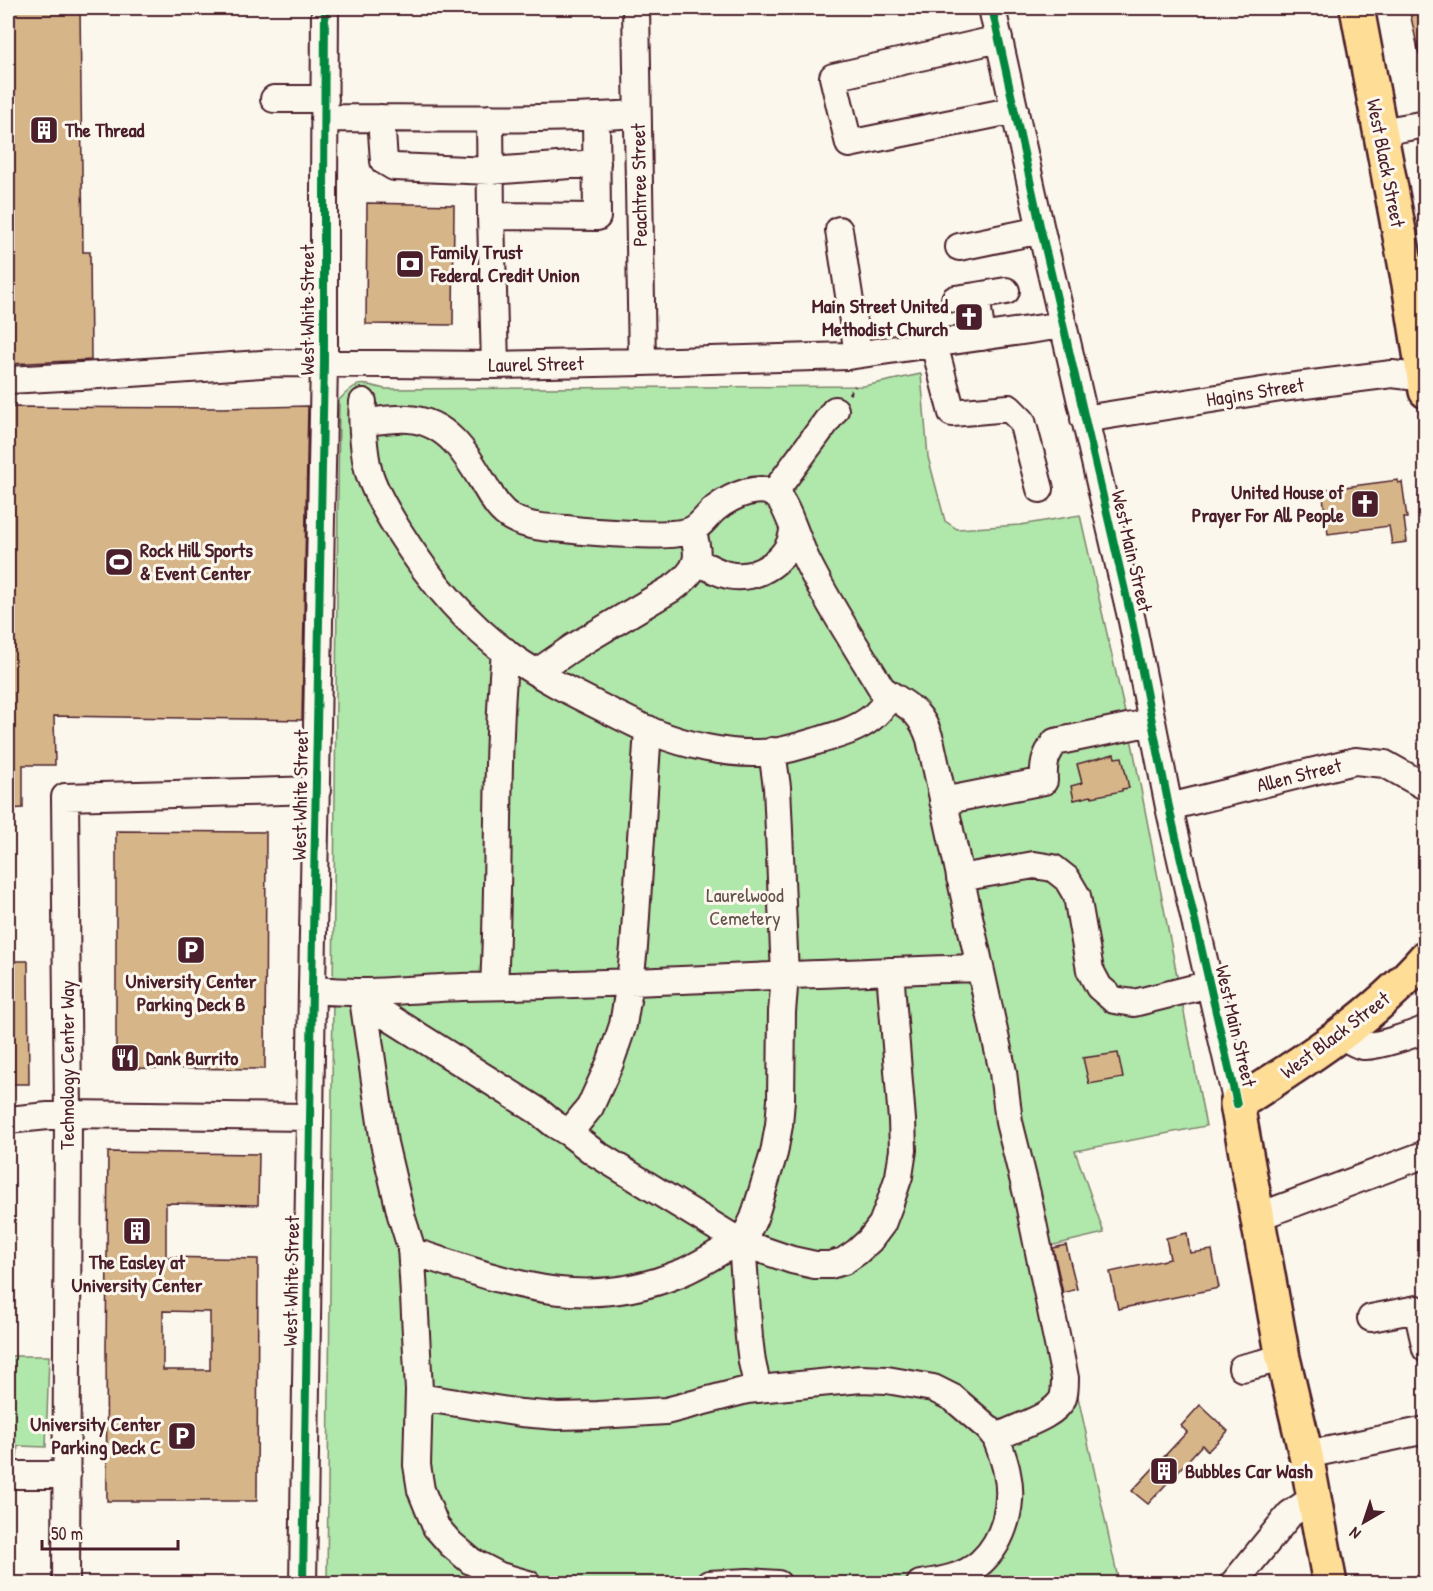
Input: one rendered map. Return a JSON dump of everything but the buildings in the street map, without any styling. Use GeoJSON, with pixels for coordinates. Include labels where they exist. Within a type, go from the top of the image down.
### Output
{"type":"FeatureCollection","features":[{"type":"Feature","properties":{"kind":"main road","name":"West Black Street"},"geometry":{"type":"LineString","coordinates":[[1357,8],[1425,382]]}},
{"type":"Feature","properties":{"kind":"main road","name":"West Black Street"},"geometry":{"type":"LineString","coordinates":[[1237,1104],[1342,1034],[1369,1014],[1402,984],[1422,971]]}},
{"type":"Feature","properties":{"kind":"main road","name":"West Main Street"},"geometry":{"type":"LineString","coordinates":[[1237,1104],[1282,1358],[1306,1455],[1330,1584]]}},
{"type":"Feature","properties":{"kind":"street","name":"West White Street"},"geometry":{"type":"LineString","coordinates":[[303,1584],[324,363],[326,8]]}},
{"type":"Feature","properties":{"kind":"street","name":"Peachtree Street"},"geometry":{"type":"LineString","coordinates":[[636,8],[642,362]]}},
{"type":"Feature","properties":{"kind":"street","name":"West Main Street"},"geometry":{"type":"LineString","coordinates":[[992,8],[1084,419],[1132,621],[1169,807],[1237,1104]]}},
{"type":"Feature","properties":{"kind":"street"},"geometry":{"type":"LineString","coordinates":[[999,39],[833,77],[849,144],[1015,110]]}},
{"type":"Feature","properties":{"kind":"street"},"geometry":{"type":"LineString","coordinates":[[274,99],[381,118],[637,114]]}},
{"type":"Feature","properties":{"kind":"street"},"geometry":{"type":"LineString","coordinates":[[491,216],[597,217],[596,116]]}},
{"type":"Feature","properties":{"kind":"street"},"geometry":{"type":"LineString","coordinates":[[381,118],[384,161],[394,167],[491,171],[597,163]]}},
{"type":"Feature","properties":{"kind":"street"},"geometry":{"type":"LineString","coordinates":[[490,118],[495,364]]}},
{"type":"Feature","properties":{"kind":"street"},"geometry":{"type":"LineString","coordinates":[[1380,132],[1425,124]]}},
{"type":"Feature","properties":{"kind":"street"},"geometry":{"type":"LineString","coordinates":[[839,230],[858,354]]}},
{"type":"Feature","properties":{"kind":"street"},"geometry":{"type":"LineString","coordinates":[[959,247],[1041,230]]}},
{"type":"Feature","properties":{"kind":"street"},"geometry":{"type":"LineString","coordinates":[[982,337],[965,297],[1006,291]]}},
{"type":"Feature","properties":{"kind":"street","name":"Laurel Street"},"geometry":{"type":"LineString","coordinates":[[8,380],[276,363],[495,364],[836,356],[1063,326]]}},
{"type":"Feature","properties":{"kind":"street"},"geometry":{"type":"LineString","coordinates":[[934,344],[952,413],[1010,408],[1022,421],[1040,489]]}},
{"type":"Feature","properties":{"kind":"street","name":"Hagins Street"},"geometry":{"type":"LineString","coordinates":[[1084,419],[1281,388],[1392,374],[1425,382]]}},
{"type":"Feature","properties":{"kind":"street"},"geometry":{"type":"LineString","coordinates":[[773,494],[835,410]]}},
{"type":"Feature","properties":{"kind":"street"},"geometry":{"type":"LineString","coordinates":[[363,412],[422,421],[440,428],[453,438],[465,453],[499,508],[521,522],[566,529],[677,534],[692,530],[725,501],[753,491],[769,491],[779,497],[793,527],[820,587],[882,689],[885,703],[871,719],[854,729],[795,748],[759,753],[691,744],[658,734],[582,697],[505,651],[469,621],[429,575],[402,536],[375,490],[366,459],[363,412]]}},
{"type":"Feature","properties":{"kind":"street"},"geometry":{"type":"LineString","coordinates":[[697,562],[728,575],[745,576],[758,573],[786,550],[793,536],[793,527]]}},
{"type":"Feature","properties":{"kind":"street"},"geometry":{"type":"LineString","coordinates":[[537,672],[685,579],[697,562],[697,546],[692,530]]}},
{"type":"Feature","properties":{"kind":"street"},"geometry":{"type":"LineString","coordinates":[[494,986],[500,708],[505,651]]}},
{"type":"Feature","properties":{"kind":"street"},"geometry":{"type":"LineString","coordinates":[[882,689],[919,715],[926,725],[930,739],[1003,1072],[1009,1122],[1029,1205],[1065,1378],[1062,1399],[1056,1407],[996,1438]]}},
{"type":"Feature","properties":{"kind":"street"},"geometry":{"type":"LineString","coordinates":[[943,801],[1044,781],[1043,768],[1046,754],[1055,742],[1152,722]]}},
{"type":"Feature","properties":{"kind":"street"},"geometry":{"type":"LineString","coordinates":[[569,1133],[590,1107],[610,1063],[622,1024],[630,982],[648,729]]}},
{"type":"Feature","properties":{"kind":"street"},"geometry":{"type":"LineString","coordinates":[[411,1251],[524,1287],[582,1294],[632,1288],[656,1282],[680,1274],[740,1242],[754,1218],[765,1186],[780,1125],[783,1070],[782,1003],[785,976],[778,809],[772,751]]}},
{"type":"Feature","properties":{"kind":"street","name":"Allen Street"},"geometry":{"type":"LineString","coordinates":[[1169,807],[1354,761],[1385,764],[1425,787]]}},
{"type":"Feature","properties":{"kind":"street","name":"Technology Center Way"},"geometry":{"type":"LineString","coordinates":[[66,1584],[68,1114],[65,797],[317,790]]}},
{"type":"Feature","properties":{"kind":"street"},"geometry":{"type":"LineString","coordinates":[[960,878],[1034,865],[1053,868],[1067,879],[1077,896],[1090,970],[1099,987],[1114,1000],[1134,1003],[1210,984]]}},
{"type":"Feature","properties":{"kind":"street"},"geometry":{"type":"LineString","coordinates":[[312,990],[363,996],[426,988],[980,969]]}},
{"type":"Feature","properties":{"kind":"street"},"geometry":{"type":"LineString","coordinates":[[363,996],[569,1133],[595,1154],[740,1242],[792,1260],[815,1265],[830,1265],[844,1262],[870,1240],[882,1224],[899,1176],[903,1150],[901,1094],[890,971]]}},
{"type":"Feature","properties":{"kind":"street"},"geometry":{"type":"LineString","coordinates":[[363,996],[384,1143],[411,1251],[419,1398],[417,1465],[421,1490],[436,1527],[451,1544],[471,1561],[500,1576],[528,1584]]}},
{"type":"Feature","properties":{"kind":"street"},"geometry":{"type":"LineString","coordinates":[[1342,1034],[1345,1038],[1362,1046],[1384,1042],[1425,1029]]}},
{"type":"Feature","properties":{"kind":"street"},"geometry":{"type":"LineString","coordinates":[[8,1120],[68,1114],[310,1117]]}},
{"type":"Feature","properties":{"kind":"street"},"geometry":{"type":"LineString","coordinates":[[1257,1216],[1425,1154]]}},
{"type":"Feature","properties":{"kind":"street"},"geometry":{"type":"LineString","coordinates":[[740,1242],[749,1338],[758,1389]]}},
{"type":"Feature","properties":{"kind":"street"},"geometry":{"type":"LineString","coordinates":[[1371,1318],[1421,1308],[1425,1349]]}},
{"type":"Feature","properties":{"kind":"street"},"geometry":{"type":"LineString","coordinates":[[1242,1368],[1282,1358]]}},
{"type":"Feature","properties":{"kind":"street"},"geometry":{"type":"LineString","coordinates":[[419,1398],[557,1416],[666,1411],[747,1390],[861,1379],[913,1383],[933,1388],[953,1398],[988,1428],[996,1438],[1008,1473],[1009,1495],[1007,1514],[1001,1533],[993,1549],[980,1564],[959,1575],[920,1584]]}},
{"type":"Feature","properties":{"kind":"street"},"geometry":{"type":"LineString","coordinates":[[1306,1455],[1425,1430]]}},
{"type":"Feature","properties":{"kind":"street"},"geometry":{"type":"LineString","coordinates":[[8,1475],[67,1475]]}},
{"type":"Feature","properties":{"kind":"street"},"geometry":{"type":"LineString","coordinates":[[1233,1584],[1290,1514],[1314,1498]]}},
{"type":"Feature","properties":{"kind":"street"},"geometry":{"type":"LineString","coordinates":[[709,1584],[748,1582],[778,1584]]}},
{"type":"Feature","properties":{"kind":"green space","name":"Laurelwood Cemetery"},"geometry":{"type":"Polygon","coordinates":[[[921,374],[928,457],[945,521],[957,529],[1020,525],[1080,515],[1133,748],[1206,1126],[1075,1151],[1104,1233],[1045,1247],[1119,1583],[327,1584],[339,400],[359,385],[385,389],[864,386],[921,374]]]}},
{"type":"Feature","properties":{"kind":"green space"},"geometry":{"type":"Polygon","coordinates":[[[8,1356],[49,1356],[46,1447],[18,1446],[17,1458],[8,1458],[8,1356]]]}},
{"type":"Feature","properties":{"kind":"cycle path"},"geometry":{"type":"LineString","coordinates":[[303,1584],[324,363],[325,8]]}},
{"type":"Feature","properties":{"kind":"cycle path"},"geometry":{"type":"LineString","coordinates":[[992,8],[1132,621],[1169,807],[1237,1104]]}},
{"type":"Feature","properties":{"kind":"place","name":"The Thread"},"geometry":{"type":"Point","coordinates":[44,130]}},
{"type":"Feature","properties":{"kind":"place","name":"Family Trust Federal Credit Union"},"geometry":{"type":"Point","coordinates":[410,264]}},
{"type":"Feature","properties":{"kind":"place","name":"Main Street United Methodist Church"},"geometry":{"type":"Point","coordinates":[969,317]}},
{"type":"Feature","properties":{"kind":"place","name":"United House of Prayer For All People"},"geometry":{"type":"Point","coordinates":[1365,504]}},
{"type":"Feature","properties":{"kind":"place","name":"Rock Hill Sports & Event Center"},"geometry":{"type":"Point","coordinates":[119,562]}},
{"type":"Feature","properties":{"kind":"place","name":"University Center Parking Deck B"},"geometry":{"type":"Point","coordinates":[191,950]}},
{"type":"Feature","properties":{"kind":"place","name":"Dank Burrito"},"geometry":{"type":"Point","coordinates":[125,1058]}},
{"type":"Feature","properties":{"kind":"place","name":"The Easley at University Center"},"geometry":{"type":"Point","coordinates":[137,1231]}},
{"type":"Feature","properties":{"kind":"place","name":"University Center Parking Deck C"},"geometry":{"type":"Point","coordinates":[182,1436]}},
{"type":"Feature","properties":{"kind":"place","name":"Bubbles Car Wash"},"geometry":{"type":"Point","coordinates":[1164,1471]}}]}
